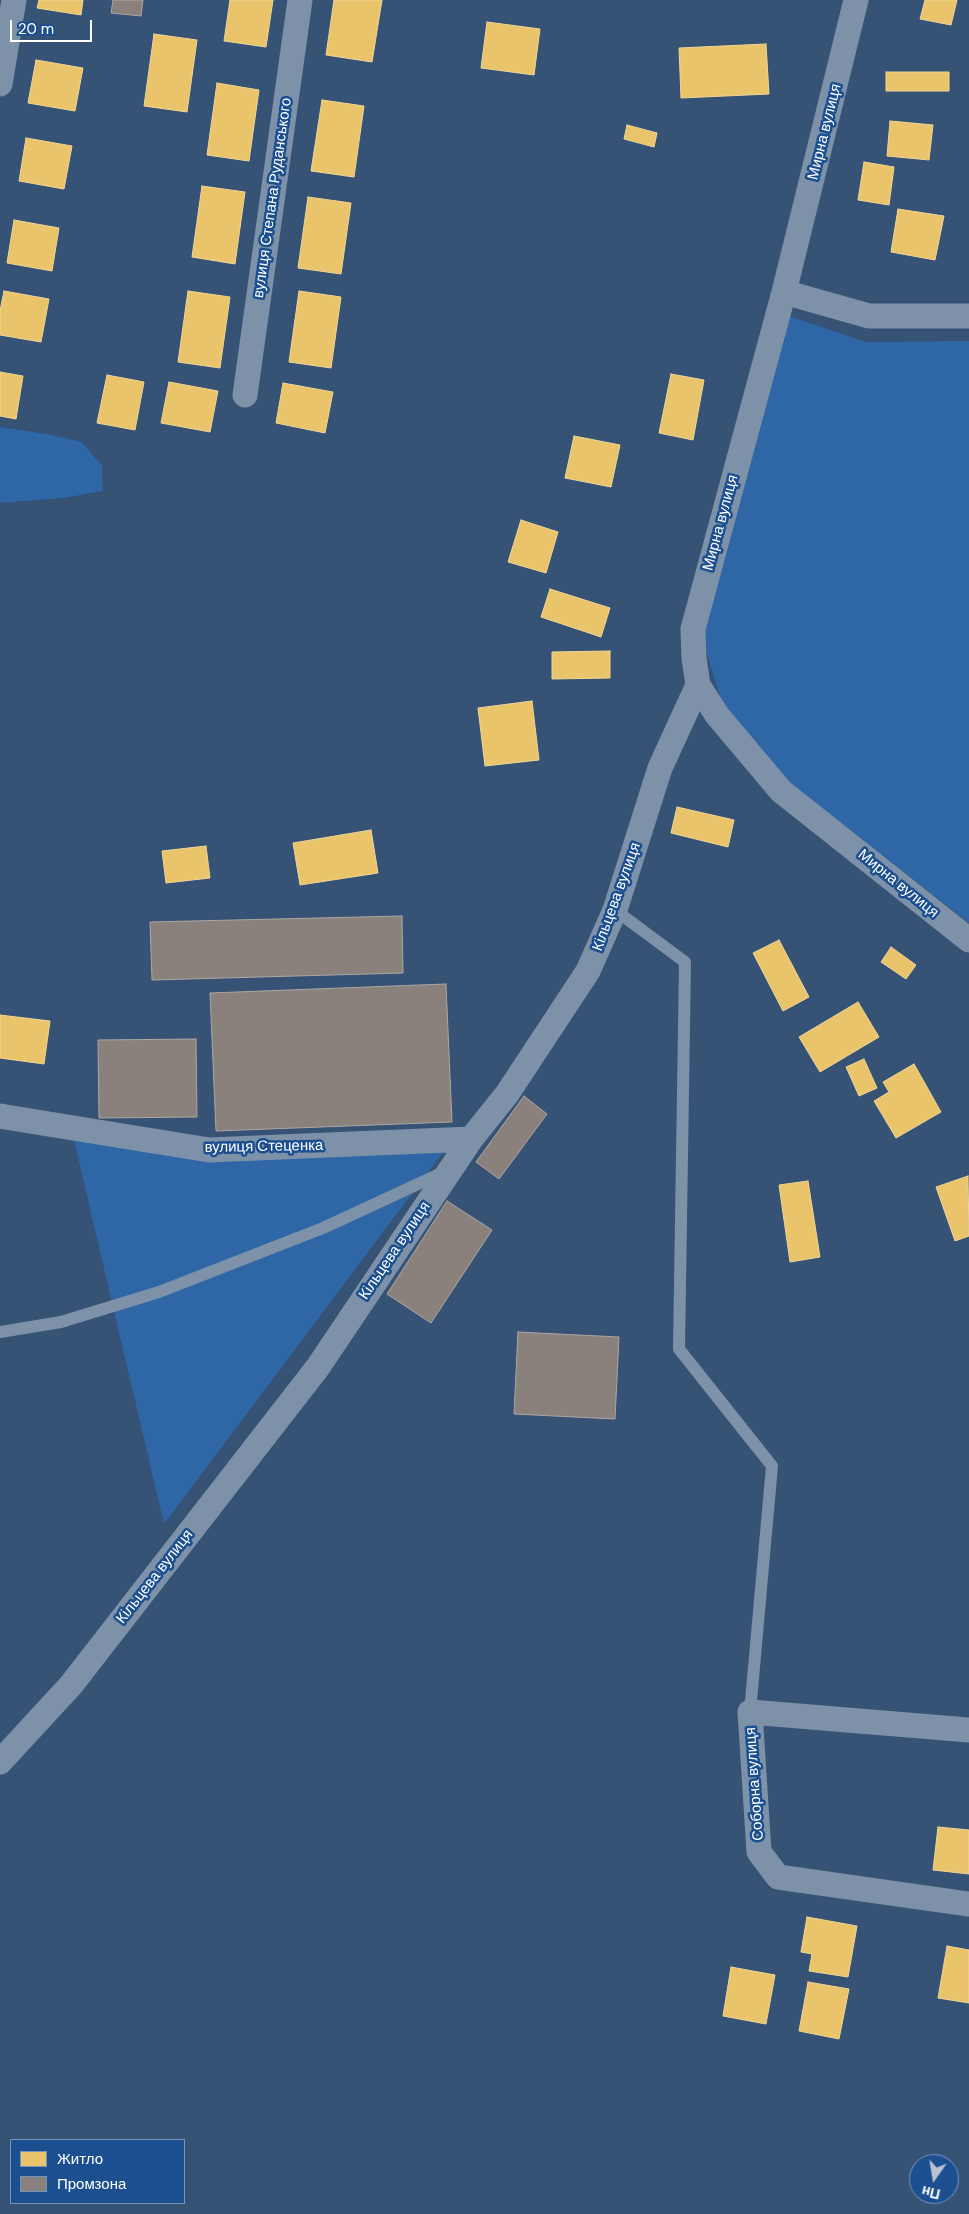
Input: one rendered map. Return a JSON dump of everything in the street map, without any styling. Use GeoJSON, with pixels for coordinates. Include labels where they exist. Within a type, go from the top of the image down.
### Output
{"type":"FeatureCollection","features":[{"type":"Feature","properties":{"kind":"street"},"geometry":{"type":"LineString","coordinates":[[0,84],[14,0]]}},
{"type":"Feature","properties":{"kind":"street","name":"вулиця Степана Руданського"},"geometry":{"type":"LineString","coordinates":[[245,395],[300,0]]}},
{"type":"Feature","properties":{"kind":"street","name":"Мирна вулиця"},"geometry":{"type":"LineString","coordinates":[[856,0],[784,292],[693,629],[698,685],[717,715],[781,791],[969,940]]}},
{"type":"Feature","properties":{"kind":"street"},"geometry":{"type":"LineString","coordinates":[[784,292],[869,316],[969,316]]}},
{"type":"Feature","properties":{"kind":"street","name":"Кільцева вулиця"},"geometry":{"type":"LineString","coordinates":[[0,1762],[71,1685],[318,1367],[471,1139],[507,1094],[588,972],[615,910],[660,768],[698,685]]}},
{"type":"Feature","properties":{"kind":"street","name":"вулиця Стеценка"},"geometry":{"type":"LineString","coordinates":[[0,1116],[209,1150],[471,1139]]}},
{"type":"Feature","properties":{"kind":"street","name":"Соборна вулиця"},"geometry":{"type":"LineString","coordinates":[[969,1730],[750,1712],[759,1852],[778,1877],[969,1904]]}},
{"type":"Feature","properties":{"kind":"lane"},"geometry":{"type":"LineString","coordinates":[[615,910],[684,962],[679,1349],[772,1466],[750,1712]]}},
{"type":"Feature","properties":{"kind":"lane"},"geometry":{"type":"LineString","coordinates":[[0,1332],[61,1322],[159,1292],[323,1228],[451,1169]]}},
{"type":"Feature","properties":{"kind":"shaded area"},"geometry":{"type":"Polygon","coordinates":[[[789,316],[866,342],[969,341],[969,923],[787,781],[723,705],[707,655],[705,628],[789,316]]]}},
{"type":"Feature","properties":{"kind":"shaded area"},"geometry":{"type":"Polygon","coordinates":[[[0,427],[82,442],[102,466],[103,491],[63,498],[0,503],[0,427]]]}},
{"type":"Feature","properties":{"kind":"shaded area"},"geometry":{"type":"Polygon","coordinates":[[[69,1119],[210,1144],[456,1135],[164,1524],[69,1119]]]}},
{"type":"Feature","properties":{"kind":"building: Житло"},"geometry":{"type":"Polygon","coordinates":[[[39,0],[83,0],[81,15],[37,8],[39,0]]]}},
{"type":"Feature","properties":{"kind":"building: Житло"},"geometry":{"type":"Polygon","coordinates":[[[230,0],[273,0],[266,47],[224,41],[230,0]]]}},
{"type":"Feature","properties":{"kind":"building: Житло"},"geometry":{"type":"Polygon","coordinates":[[[334,0],[382,0],[372,62],[326,55],[334,0]]]}},
{"type":"Feature","properties":{"kind":"building: Житло"},"geometry":{"type":"Polygon","coordinates":[[[925,0],[957,0],[951,25],[920,19],[925,0]]]}},
{"type":"Feature","properties":{"kind":"building: Житло"},"geometry":{"type":"Polygon","coordinates":[[[487,22],[540,29],[534,75],[481,68],[487,22]]]}},
{"type":"Feature","properties":{"kind":"building: Житло"},"geometry":{"type":"Polygon","coordinates":[[[154,34],[197,40],[187,112],[144,106],[154,34]]]}},
{"type":"Feature","properties":{"kind":"building: Житло"},"geometry":{"type":"Polygon","coordinates":[[[766,44],[769,94],[681,98],[679,48],[766,44]]]}},
{"type":"Feature","properties":{"kind":"building: Житло"},"geometry":{"type":"Polygon","coordinates":[[[36,60],[83,68],[75,111],[28,103],[36,60]]]}},
{"type":"Feature","properties":{"kind":"building: Житло"},"geometry":{"type":"Polygon","coordinates":[[[886,72],[949,72],[949,91],[886,91],[886,72]]]}},
{"type":"Feature","properties":{"kind":"building: Житло"},"geometry":{"type":"Polygon","coordinates":[[[217,83],[259,90],[249,161],[207,155],[217,83]]]}},
{"type":"Feature","properties":{"kind":"building: Житло"},"geometry":{"type":"Polygon","coordinates":[[[322,100],[364,106],[354,177],[311,171],[322,100]]]}},
{"type":"Feature","properties":{"kind":"building: Житло"},"geometry":{"type":"Polygon","coordinates":[[[890,121],[933,125],[929,160],[887,156],[890,121]]]}},
{"type":"Feature","properties":{"kind":"building: Житло"},"geometry":{"type":"Polygon","coordinates":[[[627,125],[657,133],[654,147],[624,139],[627,125]]]}},
{"type":"Feature","properties":{"kind":"building: Житло"},"geometry":{"type":"Polygon","coordinates":[[[26,138],[72,146],[64,189],[19,181],[26,138]]]}},
{"type":"Feature","properties":{"kind":"building: Житло"},"geometry":{"type":"Polygon","coordinates":[[[864,162],[894,167],[889,205],[858,200],[864,162]]]}},
{"type":"Feature","properties":{"kind":"building: Житло"},"geometry":{"type":"Polygon","coordinates":[[[202,186],[245,192],[235,264],[192,257],[202,186]]]}},
{"type":"Feature","properties":{"kind":"building: Житло"},"geometry":{"type":"Polygon","coordinates":[[[308,197],[351,203],[341,274],[298,268],[308,197]]]}},
{"type":"Feature","properties":{"kind":"building: Житло"},"geometry":{"type":"Polygon","coordinates":[[[898,209],[944,216],[935,260],[891,252],[898,209]]]}},
{"type":"Feature","properties":{"kind":"building: Житло"},"geometry":{"type":"Polygon","coordinates":[[[14,220],[59,228],[52,271],[7,263],[14,220]]]}},
{"type":"Feature","properties":{"kind":"building: Житло"},"geometry":{"type":"Polygon","coordinates":[[[4,291],[49,299],[41,342],[0,335],[0,311],[4,291]]]}},
{"type":"Feature","properties":{"kind":"building: Житло"},"geometry":{"type":"Polygon","coordinates":[[[188,291],[230,297],[220,368],[178,362],[188,291]]]}},
{"type":"Feature","properties":{"kind":"building: Житло"},"geometry":{"type":"Polygon","coordinates":[[[299,291],[341,297],[331,368],[289,362],[299,291]]]}},
{"type":"Feature","properties":{"kind":"building: Житло"},"geometry":{"type":"Polygon","coordinates":[[[0,372],[23,376],[16,419],[0,416],[0,372]]]}},
{"type":"Feature","properties":{"kind":"building: Житло"},"geometry":{"type":"Polygon","coordinates":[[[671,374],[704,380],[693,440],[659,433],[671,374]]]}},
{"type":"Feature","properties":{"kind":"building: Житло"},"geometry":{"type":"Polygon","coordinates":[[[107,375],[144,382],[135,430],[97,423],[107,375]]]}},
{"type":"Feature","properties":{"kind":"building: Житло"},"geometry":{"type":"Polygon","coordinates":[[[169,382],[218,391],[210,432],[161,423],[169,382]]]}},
{"type":"Feature","properties":{"kind":"building: Житло"},"geometry":{"type":"Polygon","coordinates":[[[283,383],[333,392],[325,433],[276,423],[283,383]]]}},
{"type":"Feature","properties":{"kind":"building: Житло"},"geometry":{"type":"Polygon","coordinates":[[[574,436],[620,445],[611,487],[565,478],[574,436]]]}},
{"type":"Feature","properties":{"kind":"building: Житло"},"geometry":{"type":"Polygon","coordinates":[[[521,520],[558,532],[546,573],[508,562],[521,520]]]}},
{"type":"Feature","properties":{"kind":"building: Житло"},"geometry":{"type":"Polygon","coordinates":[[[550,589],[610,608],[601,637],[541,617],[550,589]]]}},
{"type":"Feature","properties":{"kind":"building: Житло"},"geometry":{"type":"Polygon","coordinates":[[[610,651],[610,678],[552,679],[552,652],[610,651]]]}},
{"type":"Feature","properties":{"kind":"building: Житло"},"geometry":{"type":"Polygon","coordinates":[[[532,701],[539,760],[485,766],[478,708],[532,701]]]}},
{"type":"Feature","properties":{"kind":"building: Житло"},"geometry":{"type":"Polygon","coordinates":[[[677,807],[734,820],[728,847],[671,833],[677,807]]]}},
{"type":"Feature","properties":{"kind":"building: Житло"},"geometry":{"type":"Polygon","coordinates":[[[371,830],[378,873],[300,885],[293,843],[371,830]]]}},
{"type":"Feature","properties":{"kind":"building: Житло"},"geometry":{"type":"Polygon","coordinates":[[[206,846],[210,878],[166,883],[162,851],[206,846]]]}},
{"type":"Feature","properties":{"kind":"building: Житло"},"geometry":{"type":"Polygon","coordinates":[[[779,940],[809,997],[783,1011],[753,953],[779,940]]]}},
{"type":"Feature","properties":{"kind":"building: Житло"},"geometry":{"type":"Polygon","coordinates":[[[891,947],[916,965],[906,979],[881,962],[891,947]]]}},
{"type":"Feature","properties":{"kind":"building: Житло"},"geometry":{"type":"Polygon","coordinates":[[[858,1002],[879,1037],[820,1072],[799,1037],[858,1002]]]}},
{"type":"Feature","properties":{"kind":"building: Житло"},"geometry":{"type":"Polygon","coordinates":[[[0,1015],[50,1021],[44,1064],[0,1058],[0,1015]]]}},
{"type":"Feature","properties":{"kind":"building: Житло"},"geometry":{"type":"Polygon","coordinates":[[[864,1059],[877,1088],[859,1096],[846,1067],[864,1059]]]}},
{"type":"Feature","properties":{"kind":"building: Житло"},"geometry":{"type":"Polygon","coordinates":[[[914,1064],[941,1112],[896,1138],[874,1101],[889,1092],[883,1082],[914,1064]]]}},
{"type":"Feature","properties":{"kind":"building: Житло"},"geometry":{"type":"Polygon","coordinates":[[[968,1176],[969,1236],[955,1241],[936,1187],[968,1176]]]}},
{"type":"Feature","properties":{"kind":"building: Житло"},"geometry":{"type":"Polygon","coordinates":[[[808,1181],[820,1257],[790,1262],[779,1185],[808,1181]]]}},
{"type":"Feature","properties":{"kind":"building: Житло"},"geometry":{"type":"Polygon","coordinates":[[[938,1827],[969,1830],[969,1874],[933,1870],[938,1827]]]}},
{"type":"Feature","properties":{"kind":"building: Житло"},"geometry":{"type":"Polygon","coordinates":[[[807,1917],[857,1926],[848,1977],[809,1971],[812,1954],[801,1952],[807,1917]]]}},
{"type":"Feature","properties":{"kind":"building: Житло"},"geometry":{"type":"Polygon","coordinates":[[[947,1946],[969,1950],[969,2003],[938,1998],[947,1946]]]}},
{"type":"Feature","properties":{"kind":"building: Житло"},"geometry":{"type":"Polygon","coordinates":[[[731,1967],[775,1975],[766,2024],[723,2016],[731,1967]]]}},
{"type":"Feature","properties":{"kind":"building: Житло"},"geometry":{"type":"Polygon","coordinates":[[[808,1982],[849,1989],[839,2039],[799,2031],[808,1982]]]}},
{"type":"Feature","properties":{"kind":"building: Промзона"},"geometry":{"type":"Polygon","coordinates":[[[113,0],[143,0],[141,16],[111,13],[113,0]]]}},
{"type":"Feature","properties":{"kind":"building: Промзона"},"geometry":{"type":"Polygon","coordinates":[[[402,916],[403,973],[152,980],[150,922],[402,916]]]}},
{"type":"Feature","properties":{"kind":"building: Промзона"},"geometry":{"type":"Polygon","coordinates":[[[446,984],[452,1122],[216,1131],[210,993],[446,984]]]}},
{"type":"Feature","properties":{"kind":"building: Промзона"},"geometry":{"type":"Polygon","coordinates":[[[196,1039],[197,1117],[99,1118],[98,1040],[196,1039]]]}},
{"type":"Feature","properties":{"kind":"building: Промзона"},"geometry":{"type":"Polygon","coordinates":[[[524,1096],[547,1114],[499,1179],[476,1162],[524,1096]]]}},
{"type":"Feature","properties":{"kind":"building: Промзона"},"geometry":{"type":"Polygon","coordinates":[[[447,1201],[492,1230],[431,1323],[387,1294],[447,1201]]]}},
{"type":"Feature","properties":{"kind":"building: Промзона"},"geometry":{"type":"Polygon","coordinates":[[[518,1332],[619,1337],[615,1419],[514,1414],[518,1332]]]}}]}
